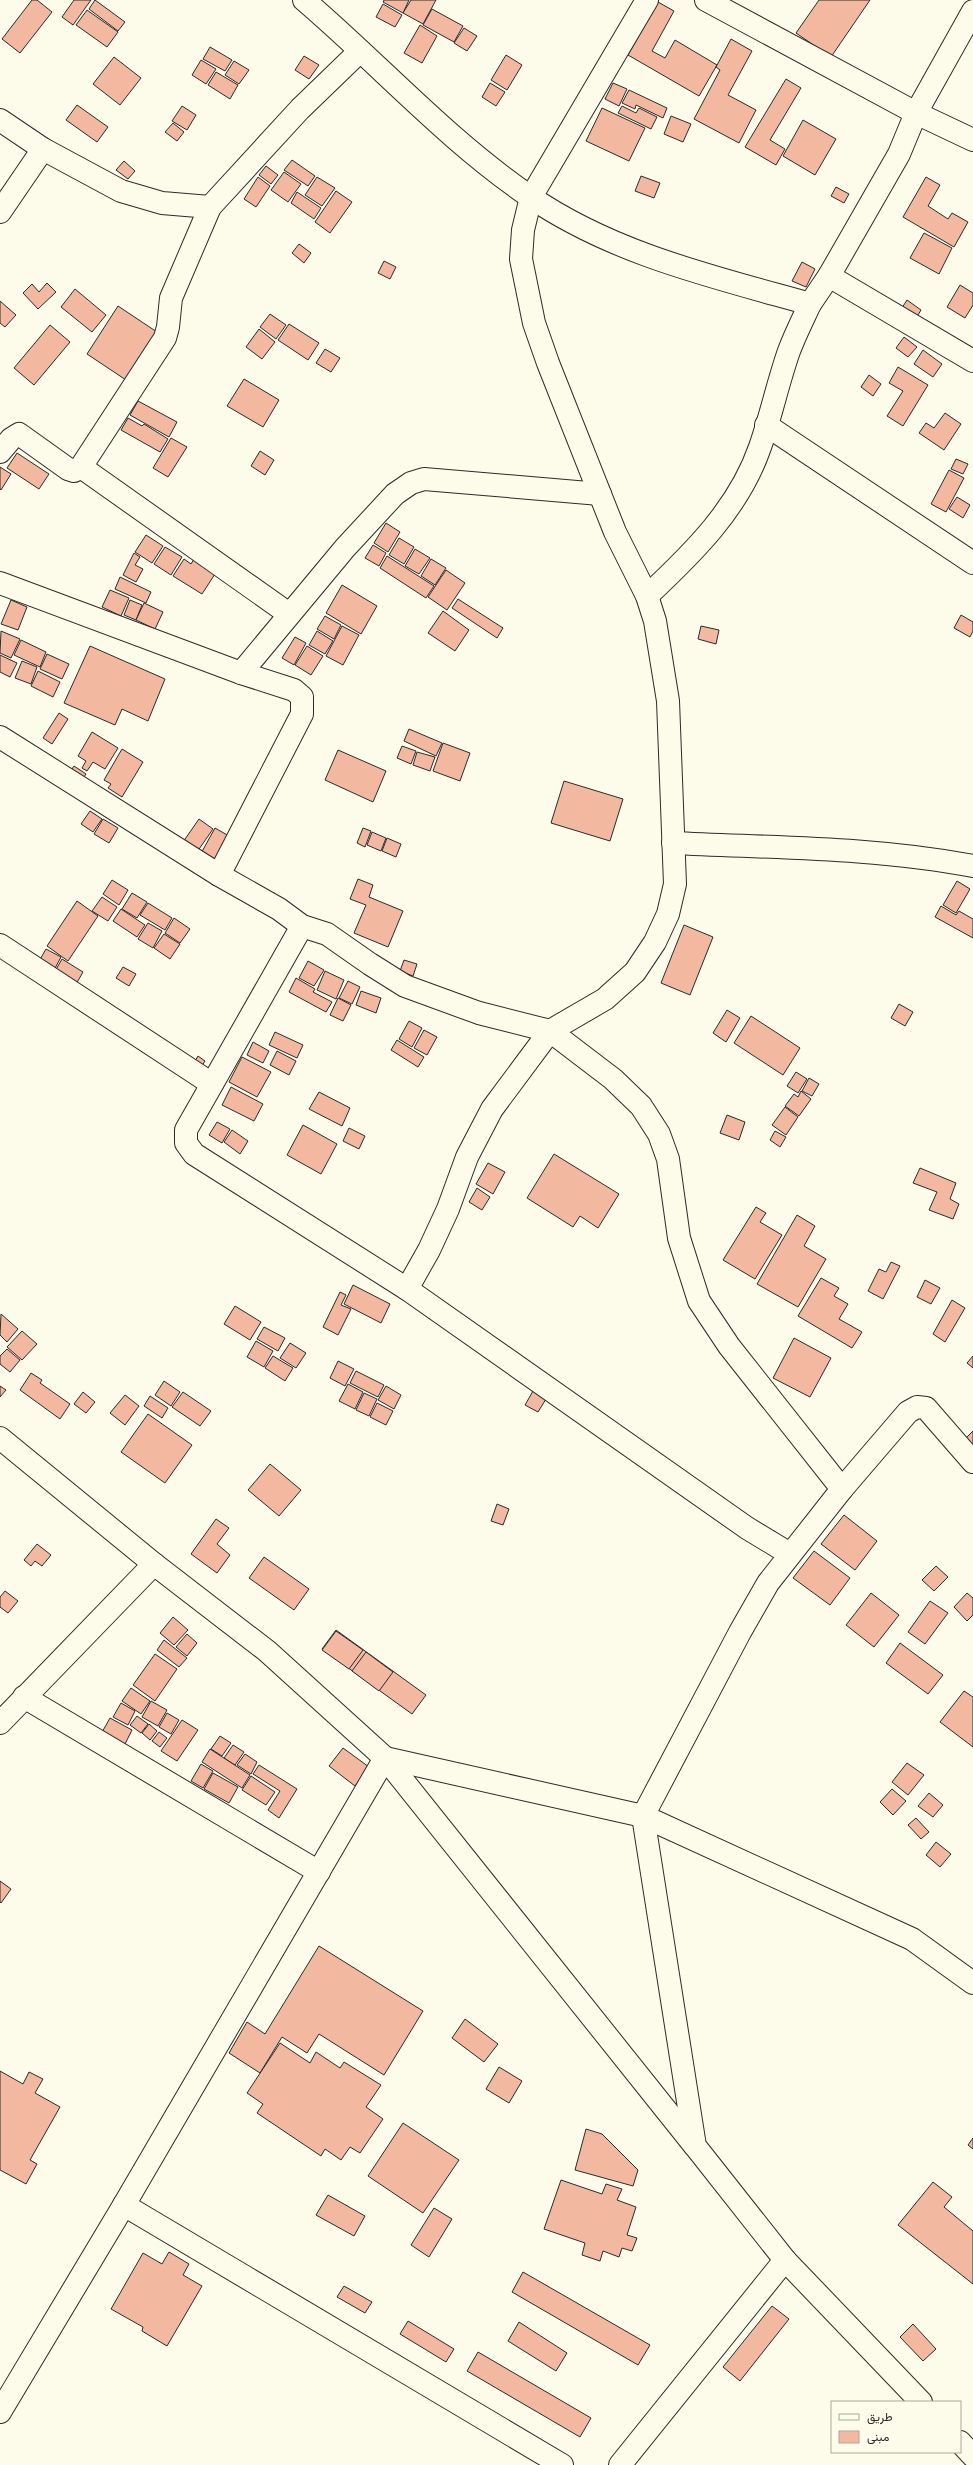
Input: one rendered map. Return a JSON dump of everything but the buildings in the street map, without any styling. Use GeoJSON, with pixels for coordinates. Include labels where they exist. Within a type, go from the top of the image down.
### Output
{"type":"FeatureCollection","features":[{"type":"Feature","properties":{"kind":"street"},"geometry":{"type":"LineString","coordinates":[[304,0],[346,35],[360,51],[446,131],[530,197],[578,225],[646,254],[705,275],[810,304]]}},
{"type":"Feature","properties":{"kind":"street"},"geometry":{"type":"LineString","coordinates":[[407,1289],[429,1250],[448,1209],[467,1157],[492,1109],[550,1031],[605,999],[635,972],[655,942],[668,914],[675,884],[668,701],[655,621],[647,596],[615,532],[548,363],[534,323],[521,259],[523,230],[530,197],[647,0]]}},
{"type":"Feature","properties":{"kind":"street"},"geometry":{"type":"LineString","coordinates":[[706,0],[916,113],[973,140]]}},
{"type":"Feature","properties":{"kind":"street"},"geometry":{"type":"LineString","coordinates":[[647,596],[691,556],[727,511],[760,448],[789,351],[810,304],[829,276],[898,154],[916,113],[973,11]]}},
{"type":"Feature","properties":{"kind":"street"},"geometry":{"type":"LineString","coordinates":[[0,452],[10,439],[19,434],[68,469],[74,471],[81,467],[165,338],[168,327],[171,298],[210,207],[300,109],[360,51]]}},
{"type":"Feature","properties":{"kind":"street"},"geometry":{"type":"LineString","coordinates":[[0,120],[43,149],[121,191],[137,197],[162,203],[210,207]]}},
{"type":"Feature","properties":{"kind":"street"},"geometry":{"type":"LineString","coordinates":[[0,212],[43,149]]}},
{"type":"Feature","properties":{"kind":"street"},"geometry":{"type":"LineString","coordinates":[[829,276],[973,360]]}},
{"type":"Feature","properties":{"kind":"street"},"geometry":{"type":"LineString","coordinates":[[766,425],[973,563]]}},
{"type":"Feature","properties":{"kind":"street"},"geometry":{"type":"LineString","coordinates":[[81,467],[289,614]]}},
{"type":"Feature","properties":{"kind":"street"},"geometry":{"type":"LineString","coordinates":[[241,673],[289,614],[395,494],[411,483],[424,479],[600,494]]}},
{"type":"Feature","properties":{"kind":"street"},"geometry":{"type":"LineString","coordinates":[[0,583],[241,673],[294,690],[302,698],[302,714],[219,875]]}},
{"type":"Feature","properties":{"kind":"street"},"geometry":{"type":"LineString","coordinates":[[0,737],[219,875],[279,909],[302,926],[327,934],[404,986],[479,1013],[550,1031],[614,1079],[641,1106],[659,1134],[668,1159],[679,1238],[699,1301],[729,1346],[842,1489]]}},
{"type":"Feature","properties":{"kind":"street"},"geometry":{"type":"LineString","coordinates":[[673,843],[869,852],[934,858],[973,866]]}},
{"type":"Feature","properties":{"kind":"street"},"geometry":{"type":"LineString","coordinates":[[302,926],[186,1130],[186,1143],[194,1154],[407,1289],[746,1528],[790,1554]]}},
{"type":"Feature","properties":{"kind":"street"},"geometry":{"type":"LineString","coordinates":[[0,945],[212,1084]]}},
{"type":"Feature","properties":{"kind":"street"},"geometry":{"type":"LineString","coordinates":[[695,2146],[643,1816],[740,1632],[768,1583],[842,1489],[908,1412],[917,1407],[926,1408],[973,1462]]}},
{"type":"Feature","properties":{"kind":"street"},"geometry":{"type":"LineString","coordinates":[[0,1438],[154,1564],[268,1651],[385,1758],[785,2260],[920,2401]]}},
{"type":"Feature","properties":{"kind":"street"},"geometry":{"type":"LineString","coordinates":[[0,1723],[154,1564]]}},
{"type":"Feature","properties":{"kind":"street"},"geometry":{"type":"LineString","coordinates":[[24,1698],[319,1872]]}},
{"type":"Feature","properties":{"kind":"street"},"geometry":{"type":"LineString","coordinates":[[385,1758],[643,1816],[912,1939],[973,1982]]}},
{"type":"Feature","properties":{"kind":"street"},"geometry":{"type":"LineString","coordinates":[[0,2412],[124,2205],[385,1758]]}},
{"type":"Feature","properties":{"kind":"street"},"geometry":{"type":"LineString","coordinates":[[124,2205],[562,2465]]}},
{"type":"Feature","properties":{"kind":"street"},"geometry":{"type":"LineString","coordinates":[[620,2465],[785,2260]]}},
{"type":"Feature","properties":{"kind":"street"},"geometry":{"type":"LineString","coordinates":[[961,2443],[973,2456]]}}]}
